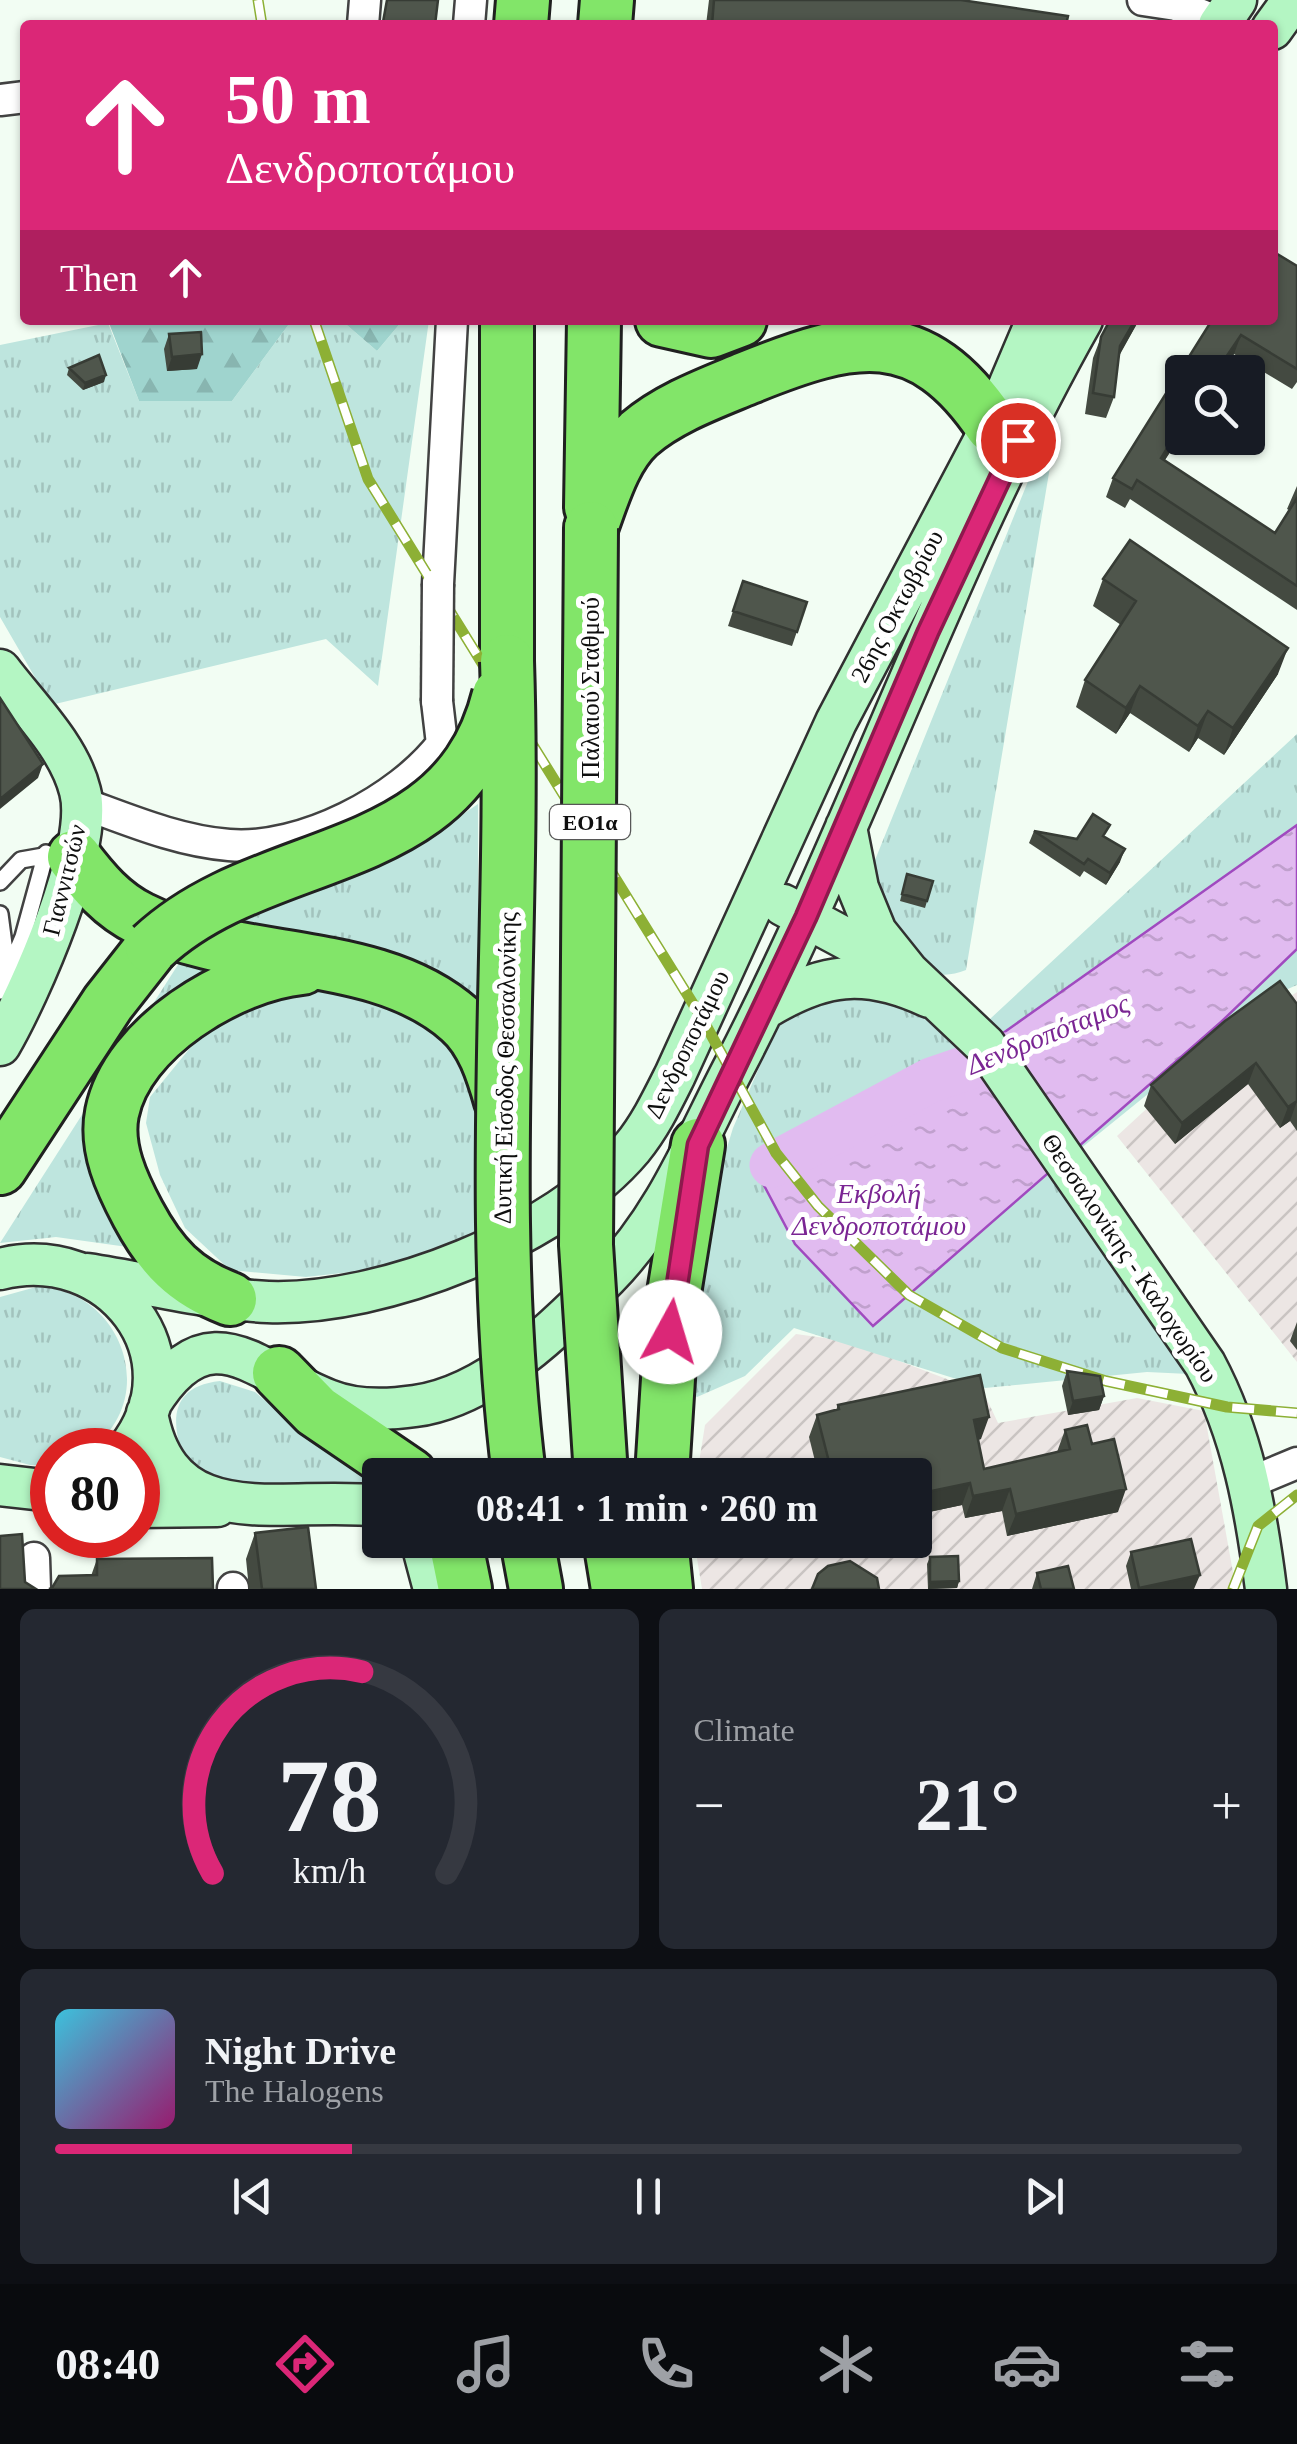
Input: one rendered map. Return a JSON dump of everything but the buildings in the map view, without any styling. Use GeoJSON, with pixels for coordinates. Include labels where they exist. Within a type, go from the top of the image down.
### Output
{"type":"FeatureCollection","features":[{"type":"Feature","properties":{"kind":"highway"},"geometry":{"type":"LineString","coordinates":[[0,1168],[108,1003],[152,948],[217,902],[382,836],[428,810],[456,784],[477,756],[490,730],[507,661],[506,325]]}},
{"type":"Feature","properties":{"kind":"highway","name":"Παλαιού Σταθμού"},"geometry":{"type":"LineString","coordinates":[[594,325],[586,1245],[600,1458]]}},
{"type":"Feature","properties":{"kind":"highway"},"geometry":{"type":"LineString","coordinates":[[686,325],[711,330],[726,325]]}},
{"type":"Feature","properties":{"kind":"highway"},"geometry":{"type":"LineString","coordinates":[[590,528],[610,478],[638,435],[712,392],[827,348],[871,346],[924,358],[966,388],[992,426]]}},
{"type":"Feature","properties":{"kind":"highway","name":"Δυτική Είσοδος Θεσσαλονίκης"},"geometry":{"type":"LineString","coordinates":[[507,661],[512,793],[501,1101],[502,1282],[518,1458]]}},
{"type":"Feature","properties":{"kind":"highway"},"geometry":{"type":"LineString","coordinates":[[60,855],[111,899],[164,930],[394,982],[462,1021],[493,1071],[501,1101]]}},
{"type":"Feature","properties":{"kind":"highway"},"geometry":{"type":"LineString","coordinates":[[230,1299],[182,1274],[146,1230],[113,1154],[110,1132],[115,1100],[159,1038],[212,997],[258,976],[332,967]]}},
{"type":"Feature","properties":{"kind":"highway"},"geometry":{"type":"LineString","coordinates":[[663,1458],[672,1299],[698,1145]]}},
{"type":"Feature","properties":{"kind":"highway"},"geometry":{"type":"LineString","coordinates":[[279,1373],[316,1411],[385,1458]]}},
{"type":"Feature","properties":{"kind":"highway"},"geometry":{"type":"LineString","coordinates":[[459,1558],[465,1589]]}},
{"type":"Feature","properties":{"kind":"highway"},"geometry":{"type":"LineString","coordinates":[[530,1558],[536,1589]]}},
{"type":"Feature","properties":{"kind":"highway"},"geometry":{"type":"LineString","coordinates":[[613,1558],[618,1589]]}},
{"type":"Feature","properties":{"kind":"highway"},"geometry":{"type":"LineString","coordinates":[[663,1558],[666,1589]]}},
{"type":"Feature","properties":{"kind":"main road","name":"26ης Οκτωβρίου"},"geometry":{"type":"LineString","coordinates":[[756,892],[836,722],[992,426],[1035,325]]}},
{"type":"Feature","properties":{"kind":"main road","name":"26ης Οκτωβρίου"},"geometry":{"type":"LineString","coordinates":[[806,917],[928,632],[1026,424],[1079,325]]}},
{"type":"Feature","properties":{"kind":"main road","name":"Γιαννιτσών"},"geometry":{"type":"LineString","coordinates":[[0,670],[68,764],[82,802],[60,855],[50,941],[0,1045]]}},
{"type":"Feature","properties":{"kind":"main road"},"geometry":{"type":"LineString","coordinates":[[846,826],[865,910],[908,972]]}},
{"type":"Feature","properties":{"kind":"main road"},"geometry":{"type":"LineString","coordinates":[[756,892],[908,972]]}},
{"type":"Feature","properties":{"kind":"main road","name":"Δενδροποτάμου"},"geometry":{"type":"LineString","coordinates":[[1,1269],[45,1263],[230,1299],[334,1298],[432,1273],[524,1229],[606,1174],[654,1116],[703,1020],[756,892]]}},
{"type":"Feature","properties":{"kind":"main road","name":"Δενδροποτάμου"},"geometry":{"type":"LineString","coordinates":[[279,1373],[326,1400],[370,1408],[415,1406],[462,1391],[536,1342],[616,1267],[670,1194],[698,1145],[806,917]]}},
{"type":"Feature","properties":{"kind":"main road","name":"Θεσσαλονίκης - Καλοχωρίου"},"geometry":{"type":"LineString","coordinates":[[908,972],[985,1045],[1205,1364],[1227,1408],[1249,1483],[1266,1589]]}},
{"type":"Feature","properties":{"kind":"main road"},"geometry":{"type":"LineString","coordinates":[[764,1009],[823,978],[859,978],[904,985],[945,1004]]}},
{"type":"Feature","properties":{"kind":"main road","name":"Δενδροποτάμου"},"geometry":{"type":"LineString","coordinates":[[87,1274],[119,1296],[142,1328],[151,1356],[148,1409],[138,1428]]}},
{"type":"Feature","properties":{"kind":"main road"},"geometry":{"type":"LineString","coordinates":[[241,1503],[202,1495],[178,1482],[156,1450],[148,1409],[178,1372],[207,1355],[243,1356],[279,1373]]}},
{"type":"Feature","properties":{"kind":"main road"},"geometry":{"type":"LineString","coordinates":[[0,1485],[30,1489]]}},
{"type":"Feature","properties":{"kind":"main road"},"geometry":{"type":"LineString","coordinates":[[160,1506],[362,1506]]}},
{"type":"Feature","properties":{"kind":"main road"},"geometry":{"type":"LineString","coordinates":[[426,1558],[434,1589]]}},
{"type":"Feature","properties":{"kind":"street"},"geometry":{"type":"LineString","coordinates":[[1143,0],[1225,18]]}},
{"type":"Feature","properties":{"kind":"street"},"geometry":{"type":"LineString","coordinates":[[82,802],[180,836],[230,845],[271,842],[317,830],[369,806],[420,773],[442,744],[437,701],[438,584],[452,325]]}},
{"type":"Feature","properties":{"kind":"street"},"geometry":{"type":"LineString","coordinates":[[1249,1483],[1297,1462]]}},
{"type":"Feature","properties":{"kind":"street"},"geometry":{"type":"LineString","coordinates":[[34,1558],[36,1589]]}},
{"type":"Feature","properties":{"kind":"lane"},"geometry":{"type":"LineString","coordinates":[[0,882],[21,860],[60,855]]}},
{"type":"Feature","properties":{"kind":"lane"},"geometry":{"type":"LineString","coordinates":[[0,991],[60,855]]}},
{"type":"Feature","properties":{"kind":"lane"},"geometry":{"type":"LineString","coordinates":[[0,914],[8,975]]}},
{"type":"Feature","properties":{"kind":"shaded area"},"geometry":{"type":"Polygon","coordinates":[[[1297,992],[1297,1362],[1117,1136],[1219,1042],[1297,992]]]}},
{"type":"Feature","properties":{"kind":"shaded area"},"geometry":{"type":"Polygon","coordinates":[[[796,1334],[846,1341],[984,1393],[998,1423],[1137,1398],[1204,1411],[1236,1589],[702,1589],[697,1558],[932,1558],[932,1458],[700,1458],[705,1425],[796,1334]]]}},
{"type":"Feature","properties":{"kind":"green space"},"geometry":{"type":"Polygon","coordinates":[[[109,325],[139,401],[232,401],[288,325],[347,325],[377,351],[399,325],[428,325],[378,686],[326,639],[51,705],[0,617],[0,345],[109,325]]]}},
{"type":"Feature","properties":{"kind":"green space"},"geometry":{"type":"Polygon","coordinates":[[[110,325],[288,325],[232,401],[139,401],[110,325]]]}},
{"type":"Feature","properties":{"kind":"green space"},"geometry":{"type":"Polygon","coordinates":[[[347,325],[399,325],[377,351],[347,325]]]}},
{"type":"Feature","properties":{"kind":"green space"},"geometry":{"type":"Polygon","coordinates":[[[1055,437],[966,970],[945,975],[928,971],[902,946],[871,870],[1033,469],[1055,437]]]}},
{"type":"Feature","properties":{"kind":"green space"},"geometry":{"type":"Polygon","coordinates":[[[1297,734],[1297,985],[1265,999],[1048,1175],[1112,1256],[1189,1374],[1147,1372],[985,1388],[794,1328],[745,1376],[697,1397],[690,1393],[688,1341],[721,1167],[733,1128],[780,1019],[837,988],[927,1013],[963,1044],[1297,734]]]}},
{"type":"Feature","properties":{"kind":"green space"},"geometry":{"type":"Polygon","coordinates":[[[478,804],[478,1236],[378,1269],[306,1277],[230,1270],[185,1228],[160,1175],[146,1123],[150,1097],[195,1042],[259,993],[251,961],[109,1090],[149,1250],[56,1237],[0,1243],[181,960],[222,926],[280,897],[408,851],[478,804]]]}},
{"type":"Feature","properties":{"kind":"green space"},"geometry":{"type":"Polygon","coordinates":[[[36,1287],[66,1292],[91,1306],[110,1326],[122,1350],[127,1376],[124,1403],[111,1428],[30,1428],[30,1465],[0,1457],[0,1297],[36,1287]]]}},
{"type":"Feature","properties":{"kind":"green space"},"geometry":{"type":"Polygon","coordinates":[[[220,1381],[255,1392],[326,1452],[362,1471],[362,1486],[217,1482],[189,1470],[176,1427],[177,1413],[189,1392],[220,1381]]]}},
{"type":"Feature","properties":{"kind":"water","name":"Εκβολή Δενδροποτάμου"},"geometry":{"type":"Polygon","coordinates":[[[1297,825],[1297,949],[1221,1022],[873,1326],[795,1244],[758,1174],[907,1101],[1297,825]]]}},
{"type":"Feature","properties":{"kind":"waterway","name":"Δενδροπόταμος"},"geometry":{"type":"LineString","coordinates":[[772,1165],[931,1080],[1004,1055]]}},
{"type":"Feature","properties":{"kind":"railway"},"geometry":{"type":"LineString","coordinates":[[258,0],[261,20]]}},
{"type":"Feature","properties":{"kind":"railway"},"geometry":{"type":"LineString","coordinates":[[316,325],[368,479],[703,1020],[776,1153],[818,1206],[909,1295],[1002,1348],[1106,1381],[1227,1407],[1297,1413]]}},
{"type":"Feature","properties":{"kind":"railway"},"geometry":{"type":"LineString","coordinates":[[1233,1589],[1258,1526],[1297,1495]]}},
{"type":"Feature","properties":{"kind":"route"},"geometry":{"type":"LineString","coordinates":[[670,1332],[678,1254],[698,1145],[806,917],[928,632],[1018,440]]}}]}
